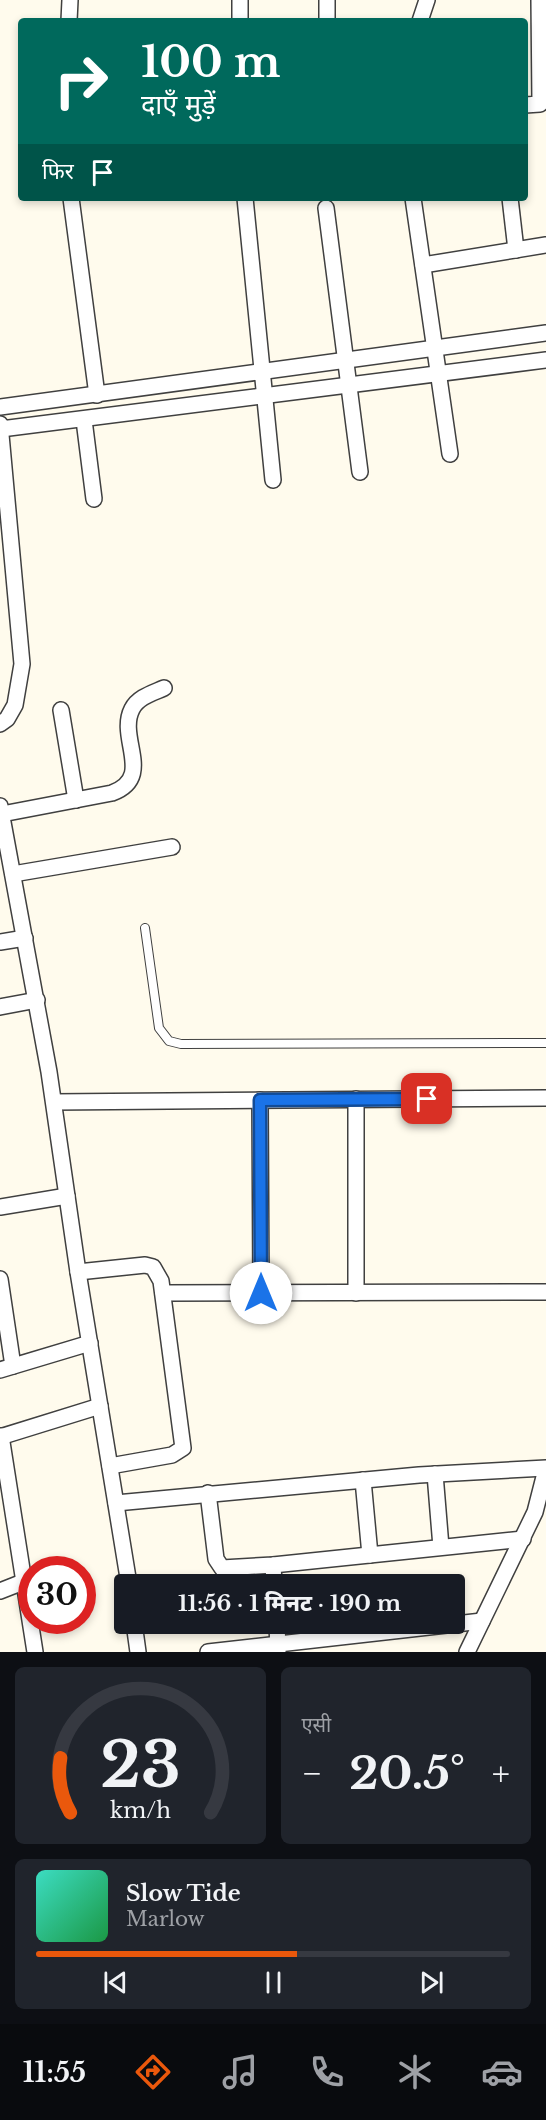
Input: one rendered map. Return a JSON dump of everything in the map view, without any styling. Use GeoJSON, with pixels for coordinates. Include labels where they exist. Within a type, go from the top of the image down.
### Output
{"type":"FeatureCollection","features":[{"type":"Feature","properties":{"kind":"street"},"geometry":{"type":"LineString","coordinates":[[69,18],[70,0]]}},
{"type":"Feature","properties":{"kind":"street"},"geometry":{"type":"LineString","coordinates":[[240,0],[240,18]]}},
{"type":"Feature","properties":{"kind":"street"},"geometry":{"type":"LineString","coordinates":[[327,0],[327,18]]}},
{"type":"Feature","properties":{"kind":"street"},"geometry":{"type":"LineString","coordinates":[[421,18],[427,0]]}},
{"type":"Feature","properties":{"kind":"street"},"geometry":{"type":"LineString","coordinates":[[537,105],[539,0]]}},
{"type":"Feature","properties":{"kind":"street"},"geometry":{"type":"LineString","coordinates":[[71,201],[98,395]]}},
{"type":"Feature","properties":{"kind":"street"},"geometry":{"type":"LineString","coordinates":[[244,201],[273,480]]}},
{"type":"Feature","properties":{"kind":"street"},"geometry":{"type":"LineString","coordinates":[[413,201],[433,349],[450,454]]}},
{"type":"Feature","properties":{"kind":"street"},"geometry":{"type":"LineString","coordinates":[[510,201],[516,250]]}},
{"type":"Feature","properties":{"kind":"street"},"geometry":{"type":"LineString","coordinates":[[326,208],[360,472]]}},
{"type":"Feature","properties":{"kind":"street"},"geometry":{"type":"LineString","coordinates":[[423,265],[546,245]]}},
{"type":"Feature","properties":{"kind":"street"},"geometry":{"type":"LineString","coordinates":[[0,406],[98,395],[546,333]]}},
{"type":"Feature","properties":{"kind":"street"},"geometry":{"type":"LineString","coordinates":[[1,429],[350,387],[546,360]]}},
{"type":"Feature","properties":{"kind":"street"},"geometry":{"type":"LineString","coordinates":[[84,420],[94,499]]}},
{"type":"Feature","properties":{"kind":"street"},"geometry":{"type":"LineString","coordinates":[[0,424],[22,664],[15,705],[0,724]]}},
{"type":"Feature","properties":{"kind":"street"},"geometry":{"type":"LineString","coordinates":[[127,1574],[78,1272],[54,1102],[1,810],[112,793],[129,784],[134,774],[129,721],[133,707],[143,697],[164,688]]}},
{"type":"Feature","properties":{"kind":"street"},"geometry":{"type":"LineString","coordinates":[[61,710],[76,800]]}},
{"type":"Feature","properties":{"kind":"street"},"geometry":{"type":"LineString","coordinates":[[13,874],[172,847]]}},
{"type":"Feature","properties":{"kind":"street"},"geometry":{"type":"LineString","coordinates":[[0,942],[25,938]]}},
{"type":"Feature","properties":{"kind":"street"},"geometry":{"type":"LineString","coordinates":[[0,1006],[37,1000]]}},
{"type":"Feature","properties":{"kind":"street"},"geometry":{"type":"LineString","coordinates":[[54,1102],[546,1098]]}},
{"type":"Feature","properties":{"kind":"street"},"geometry":{"type":"LineString","coordinates":[[356,1099],[356,1293]]}},
{"type":"Feature","properties":{"kind":"street"},"geometry":{"type":"LineString","coordinates":[[260,1100],[261,1293]]}},
{"type":"Feature","properties":{"kind":"street"},"geometry":{"type":"LineString","coordinates":[[0,1207],[67,1196]]}},
{"type":"Feature","properties":{"kind":"street"},"geometry":{"type":"LineString","coordinates":[[78,1272],[145,1265],[153,1267],[161,1281],[163,1293],[183,1448],[172,1455],[110,1466]]}},
{"type":"Feature","properties":{"kind":"street"},"geometry":{"type":"LineString","coordinates":[[0,1279],[6,1368],[90,1344]]}},
{"type":"Feature","properties":{"kind":"street"},"geometry":{"type":"LineString","coordinates":[[163,1293],[546,1292]]}},
{"type":"Feature","properties":{"kind":"street"},"geometry":{"type":"LineString","coordinates":[[18,1562],[6,1513],[1,1437],[100,1406]]}},
{"type":"Feature","properties":{"kind":"street"},"geometry":{"type":"LineString","coordinates":[[116,1503],[435,1474],[546,1468],[535,1512],[467,1652]]}},
{"type":"Feature","properties":{"kind":"street"},"geometry":{"type":"LineString","coordinates":[[435,1474],[441,1547]]}},
{"type":"Feature","properties":{"kind":"street"},"geometry":{"type":"LineString","coordinates":[[363,1480],[370,1555]]}},
{"type":"Feature","properties":{"kind":"street"},"geometry":{"type":"LineString","coordinates":[[208,1493],[218,1565],[228,1569],[523,1539]]}},
{"type":"Feature","properties":{"kind":"street"},"geometry":{"type":"LineString","coordinates":[[273,1565],[273,1574]]}},
{"type":"Feature","properties":{"kind":"street"},"geometry":{"type":"LineString","coordinates":[[0,1591],[18,1584]]}},
{"type":"Feature","properties":{"kind":"street"},"geometry":{"type":"LineString","coordinates":[[208,1652],[278,1648],[482,1621]]}},
{"type":"Feature","properties":{"kind":"street"},"geometry":{"type":"LineString","coordinates":[[32,1634],[35,1652]]}},
{"type":"Feature","properties":{"kind":"street"},"geometry":{"type":"LineString","coordinates":[[136,1634],[138,1652]]}},
{"type":"Feature","properties":{"kind":"lane"},"geometry":{"type":"LineString","coordinates":[[145,928],[159,1028],[169,1041],[181,1044],[546,1042]]}},
{"type":"Feature","properties":{"kind":"route"},"geometry":{"type":"LineString","coordinates":[[261,1293],[260,1100],[427,1099]]}}]}
